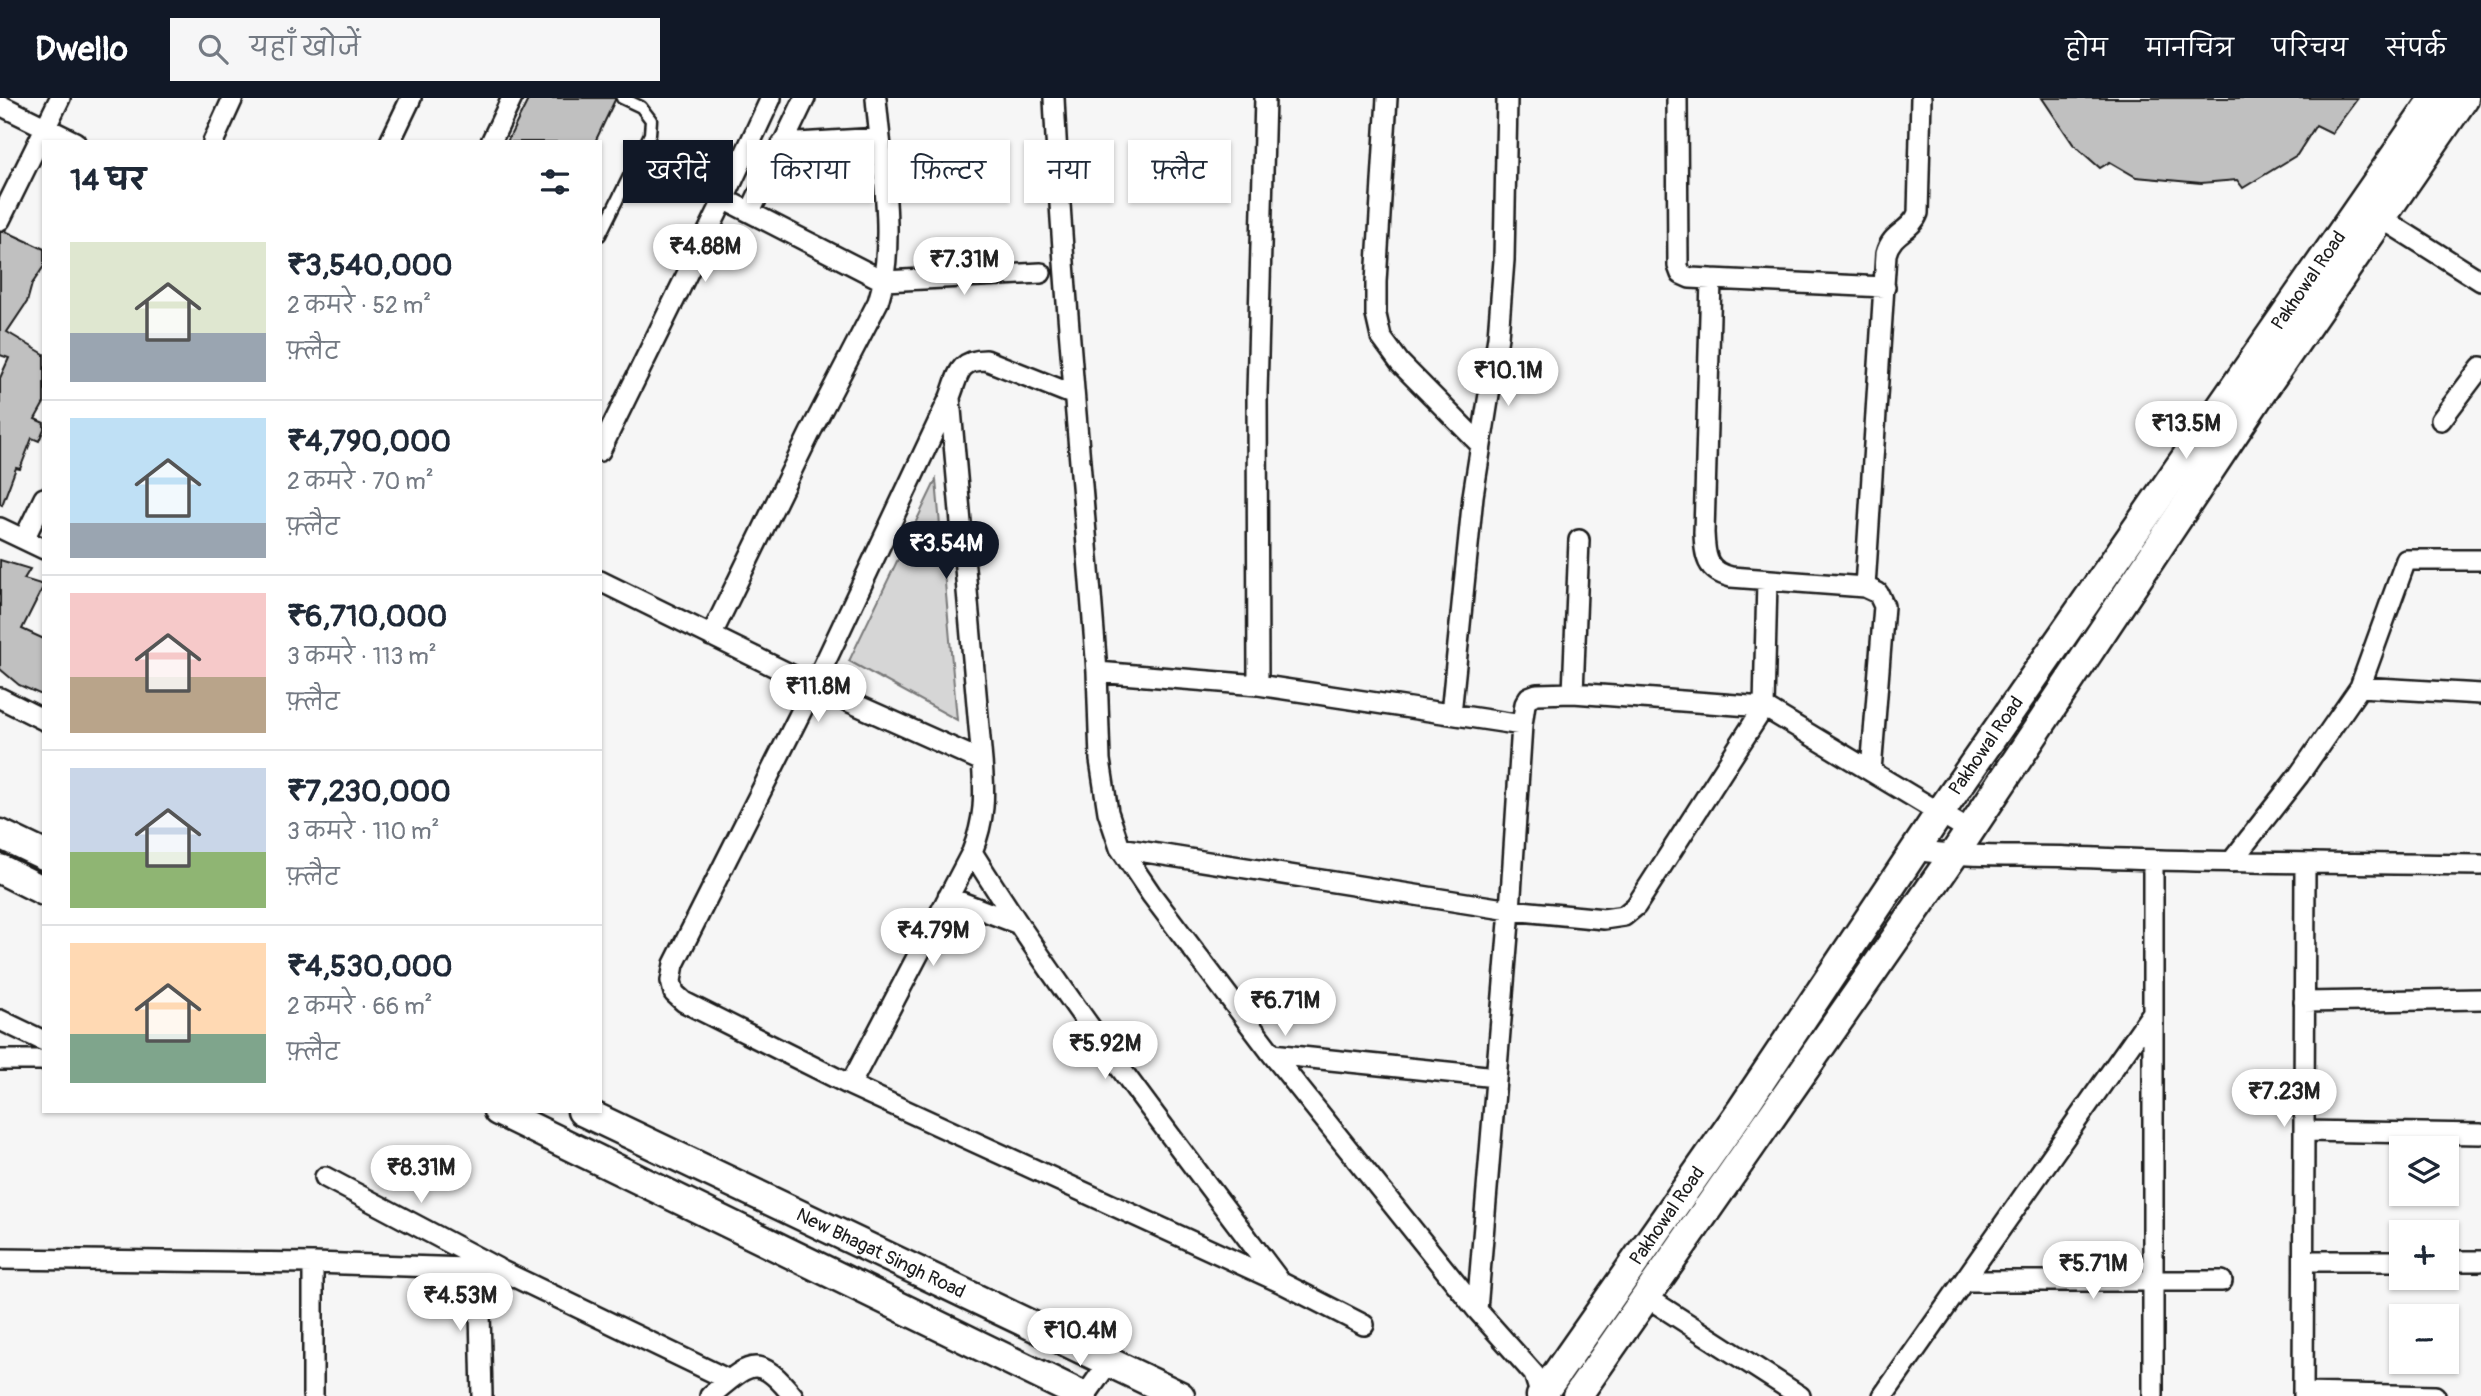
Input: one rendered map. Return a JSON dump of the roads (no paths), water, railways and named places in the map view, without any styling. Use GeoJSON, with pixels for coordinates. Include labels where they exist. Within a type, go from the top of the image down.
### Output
{"type":"FeatureCollection","features":[{"type":"Feature","properties":{"kind":"street"},"geometry":{"type":"LineString","coordinates":[[0,220],[61,98]]}},
{"type":"Feature","properties":{"kind":"street"},"geometry":{"type":"LineString","coordinates":[[214,140],[233,98]]}},
{"type":"Feature","properties":{"kind":"street"},"geometry":{"type":"LineString","coordinates":[[391,140],[411,98]]}},
{"type":"Feature","properties":{"kind":"street"},"geometry":{"type":"LineString","coordinates":[[492,140],[512,98]]}},
{"type":"Feature","properties":{"kind":"street"},"geometry":{"type":"LineString","coordinates":[[733,180],[771,98]]}},
{"type":"Feature","properties":{"kind":"street"},"geometry":{"type":"LineString","coordinates":[[784,140],[805,98]]}},
{"type":"Feature","properties":{"kind":"street"},"geometry":{"type":"LineString","coordinates":[[711,636],[804,444],[878,302],[884,281],[887,236],[876,98]]}},
{"type":"Feature","properties":{"kind":"street"},"geometry":{"type":"LineString","coordinates":[[1054,98],[1074,395],[1086,512],[1100,760],[1108,812],[1120,848],[1151,894],[1272,1054],[1478,1310],[1547,1388]]}},
{"type":"Feature","properties":{"kind":"street"},"geometry":{"type":"LineString","coordinates":[[1258,685],[1257,393],[1265,98]]}},
{"type":"Feature","properties":{"kind":"street"},"geometry":{"type":"LineString","coordinates":[[1387,98],[1376,293],[1376,315],[1381,337],[1400,363],[1480,444]]}},
{"type":"Feature","properties":{"kind":"street"},"geometry":{"type":"LineString","coordinates":[[1451,714],[1480,444],[1491,392],[1498,337],[1504,260],[1507,98]]}},
{"type":"Feature","properties":{"kind":"street"},"geometry":{"type":"LineString","coordinates":[[1677,98],[1678,266],[1681,274],[1690,278],[1885,287]]}},
{"type":"Feature","properties":{"kind":"street"},"geometry":{"type":"LineString","coordinates":[[1865,587],[1886,254],[1897,234],[1914,221],[1919,208],[1921,98]]}},
{"type":"Feature","properties":{"kind":"street","name":"Pakhowal Road"},"geometry":{"type":"LineString","coordinates":[[1547,1388],[1742,1109],[1939,814],[2435,98]]}},
{"type":"Feature","properties":{"kind":"street","name":"Pakhowal Road"},"geometry":{"type":"LineString","coordinates":[[1577,1396],[1953,856],[2267,384],[2464,98]]}},
{"type":"Feature","properties":{"kind":"street"},"geometry":{"type":"LineString","coordinates":[[0,105],[71,140]]}},
{"type":"Feature","properties":{"kind":"street"},"geometry":{"type":"LineString","coordinates":[[847,140],[879,138]]}},
{"type":"Feature","properties":{"kind":"street"},"geometry":{"type":"LineString","coordinates":[[602,448],[722,203]]}},
{"type":"Feature","properties":{"kind":"street"},"geometry":{"type":"LineString","coordinates":[[732,203],[884,281],[1041,273]]}},
{"type":"Feature","properties":{"kind":"street"},"geometry":{"type":"LineString","coordinates":[[750,212],[754,203]]}},
{"type":"Feature","properties":{"kind":"street"},"geometry":{"type":"LineString","coordinates":[[2381,218],[2481,281]]}},
{"type":"Feature","properties":{"kind":"street"},"geometry":{"type":"LineString","coordinates":[[1712,279],[1705,552],[1709,563],[1719,574],[1865,587],[1878,593],[1884,606],[1871,771]]}},
{"type":"Feature","properties":{"kind":"street"},"geometry":{"type":"LineString","coordinates":[[1074,395],[986,360],[971,360],[962,366],[950,397],[814,686],[674,964],[671,981],[674,993],[684,1002],[850,1084],[1280,1282],[1364,1325]]}},
{"type":"Feature","properties":{"kind":"street"},"geometry":{"type":"LineString","coordinates":[[2441,420],[2481,368]]}},
{"type":"Feature","properties":{"kind":"street"},"geometry":{"type":"LineString","coordinates":[[850,1084],[972,852],[982,827],[985,794],[950,397]]}},
{"type":"Feature","properties":{"kind":"street"},"geometry":{"type":"LineString","coordinates":[[24,539],[42,502]]}},
{"type":"Feature","properties":{"kind":"street"},"geometry":{"type":"LineString","coordinates":[[0,528],[42,548]]}},
{"type":"Feature","properties":{"kind":"street"},"geometry":{"type":"LineString","coordinates":[[1573,693],[1579,540]]}},
{"type":"Feature","properties":{"kind":"street"},"geometry":{"type":"LineString","coordinates":[[2231,862],[2299,775],[2360,687],[2406,560],[2481,560]]}},
{"type":"Feature","properties":{"kind":"street"},"geometry":{"type":"LineString","coordinates":[[1120,848],[1510,910],[1604,919],[1624,916],[1636,906],[1764,707],[1767,580]]}},
{"type":"Feature","properties":{"kind":"street"},"geometry":{"type":"LineString","coordinates":[[602,582],[814,686],[982,761]]}},
{"type":"Feature","properties":{"kind":"street"},"geometry":{"type":"LineString","coordinates":[[1097,672],[1258,685],[1522,725]]}},
{"type":"Feature","properties":{"kind":"street"},"geometry":{"type":"LineString","coordinates":[[2360,687],[2481,694]]}},
{"type":"Feature","properties":{"kind":"street"},"geometry":{"type":"LineString","coordinates":[[1478,1310],[1522,725],[1525,704],[1529,697],[1537,694],[1573,693],[1764,707],[1970,831]]}},
{"type":"Feature","properties":{"kind":"street"},"geometry":{"type":"LineString","coordinates":[[0,698],[42,719]]}},
{"type":"Feature","properties":{"kind":"street"},"geometry":{"type":"LineString","coordinates":[[0,834],[42,854]]}},
{"type":"Feature","properties":{"kind":"street"},"geometry":{"type":"LineString","coordinates":[[1915,850],[1953,856],[2020,855],[2152,861],[2481,865]]}},
{"type":"Feature","properties":{"kind":"street"},"geometry":{"type":"LineString","coordinates":[[972,852],[1016,923],[1280,1282]]}},
{"type":"Feature","properties":{"kind":"street"},"geometry":{"type":"LineString","coordinates":[[2152,861],[2153,1396]]}},
{"type":"Feature","properties":{"kind":"street"},"geometry":{"type":"LineString","coordinates":[[2305,863],[2303,1394],[2435,1396]]}},
{"type":"Feature","properties":{"kind":"street"},"geometry":{"type":"LineString","coordinates":[[0,869],[42,890]]}},
{"type":"Feature","properties":{"kind":"street"},"geometry":{"type":"LineString","coordinates":[[948,897],[1016,923]]}},
{"type":"Feature","properties":{"kind":"street"},"geometry":{"type":"LineString","coordinates":[[2304,1002],[2481,999]]}},
{"type":"Feature","properties":{"kind":"street"},"geometry":{"type":"LineString","coordinates":[[1883,1396],[2153,1012]]}},
{"type":"Feature","properties":{"kind":"street"},"geometry":{"type":"LineString","coordinates":[[0,1020],[42,1040]]}},
{"type":"Feature","properties":{"kind":"street"},"geometry":{"type":"LineString","coordinates":[[1272,1054],[1496,1077]]}},
{"type":"Feature","properties":{"kind":"street"},"geometry":{"type":"LineString","coordinates":[[0,1060],[42,1060]]}},
{"type":"Feature","properties":{"kind":"street","name":"New Bhagat Singh Road"},"geometry":{"type":"LineString","coordinates":[[502,1113],[1084,1396]]}},
{"type":"Feature","properties":{"kind":"street","name":"New Bhagat Singh Road"},"geometry":{"type":"LineString","coordinates":[[586,1113],[1180,1396]]}},
{"type":"Feature","properties":{"kind":"street"},"geometry":{"type":"LineString","coordinates":[[2304,1131],[2481,1134]]}},
{"type":"Feature","properties":{"kind":"street"},"geometry":{"type":"LineString","coordinates":[[325,1177],[489,1269],[729,1380]]}},
{"type":"Feature","properties":{"kind":"street"},"geometry":{"type":"LineString","coordinates":[[0,1259],[313,1263],[489,1269]]}},
{"type":"Feature","properties":{"kind":"street"},"geometry":{"type":"LineString","coordinates":[[2304,1261],[2389,1261]]}},
{"type":"Feature","properties":{"kind":"street"},"geometry":{"type":"LineString","coordinates":[[2459,1261],[2481,1261]]}},
{"type":"Feature","properties":{"kind":"street"},"geometry":{"type":"LineString","coordinates":[[313,1263],[313,1396]]}},
{"type":"Feature","properties":{"kind":"street"},"geometry":{"type":"LineString","coordinates":[[482,1396],[489,1269]]}},
{"type":"Feature","properties":{"kind":"street"},"geometry":{"type":"LineString","coordinates":[[1964,1281],[2222,1281]]}},
{"type":"Feature","properties":{"kind":"street"},"geometry":{"type":"LineString","coordinates":[[1645,1296],[1800,1396]]}},
{"type":"Feature","properties":{"kind":"street"},"geometry":{"type":"LineString","coordinates":[[1084,1396],[1109,1362]]}},
{"type":"Feature","properties":{"kind":"street"},"geometry":{"type":"LineString","coordinates":[[710,1396],[740,1371],[752,1367],[765,1368],[776,1375],[793,1396]]}},
{"type":"Feature","properties":{"kind":"lane"},"geometry":{"type":"LineString","coordinates":[[622,98],[641,107],[651,120],[647,140]]}},
{"type":"Feature","properties":{"kind":"lane"},"geometry":{"type":"LineString","coordinates":[[602,231],[623,189]]}}]}
